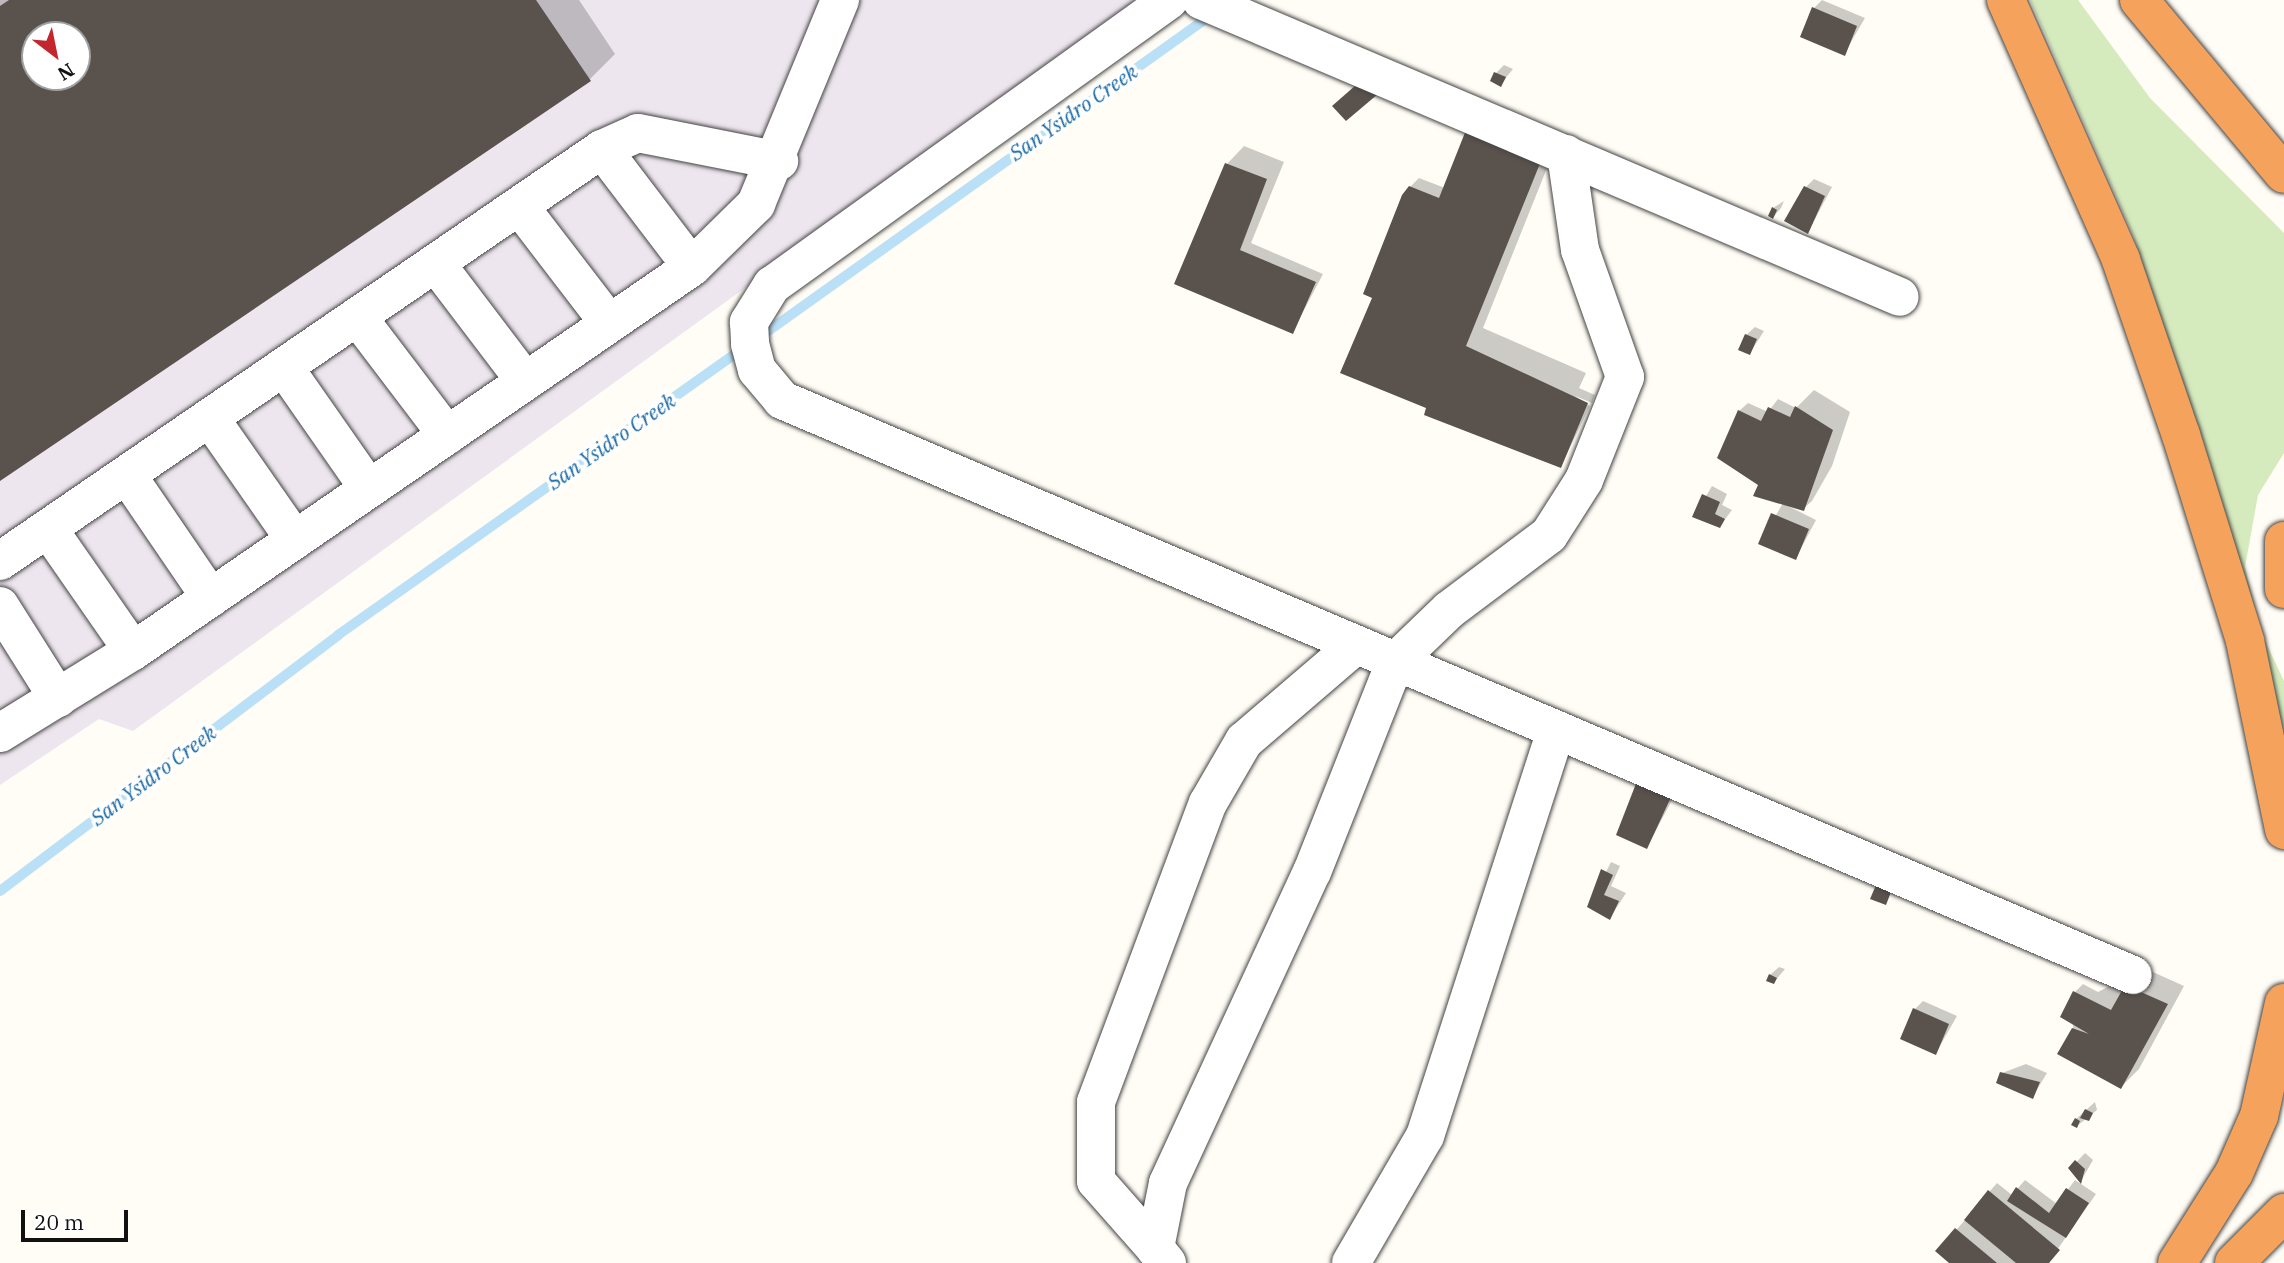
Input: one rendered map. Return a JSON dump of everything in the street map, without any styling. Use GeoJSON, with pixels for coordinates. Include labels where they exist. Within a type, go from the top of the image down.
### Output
{"type":"FeatureCollection","features":[{"type":"Feature","properties":{"kind":"highway"},"geometry":{"type":"LineString","coordinates":[[2007,0],[2121,260],[2181,435],[2245,641],[2284,830]]}},
{"type":"Feature","properties":{"kind":"highway"},"geometry":{"type":"LineString","coordinates":[[2139,0],[2284,174]]}},
{"type":"Feature","properties":{"kind":"highway"},"geometry":{"type":"LineString","coordinates":[[2284,541],[2284,589]]}},
{"type":"Feature","properties":{"kind":"highway"},"geometry":{"type":"LineString","coordinates":[[2178,1263],[2234,1173],[2259,1116],[2284,1003]]}},
{"type":"Feature","properties":{"kind":"highway"},"geometry":{"type":"LineString","coordinates":[[2234,1263],[2284,1213]]}},
{"type":"Feature","properties":{"kind":"street"},"geometry":{"type":"LineString","coordinates":[[0,733],[133,651],[692,267],[756,204],[779,161],[840,0]]}},
{"type":"Feature","properties":{"kind":"street"},"geometry":{"type":"LineString","coordinates":[[1169,0],[772,285],[749,322],[757,370],[782,400],[2133,975]]}},
{"type":"Feature","properties":{"kind":"street"},"geometry":{"type":"LineString","coordinates":[[1201,0],[1900,297]]}},
{"type":"Feature","properties":{"kind":"street"},"geometry":{"type":"LineString","coordinates":[[0,561],[129,478],[602,149],[638,133],[779,161]]}},
{"type":"Feature","properties":{"kind":"street"},"geometry":{"type":"LineString","coordinates":[[602,149],[692,267]]}},
{"type":"Feature","properties":{"kind":"street"},"geometry":{"type":"LineString","coordinates":[[1161,1256],[1168,1183],[1312,872],[1395,662],[1449,610],[1549,535],[1584,480],[1625,377],[1580,250],[1566,154]]}},
{"type":"Feature","properties":{"kind":"street"},"geometry":{"type":"LineString","coordinates":[[520,207],[609,323]]}},
{"type":"Feature","properties":{"kind":"street"},"geometry":{"type":"LineString","coordinates":[[437,265],[525,381]]}},
{"type":"Feature","properties":{"kind":"street"},"geometry":{"type":"LineString","coordinates":[[359,319],[447,435]]}},
{"type":"Feature","properties":{"kind":"street"},"geometry":{"type":"LineString","coordinates":[[286,370],[369,489]]}},
{"type":"Feature","properties":{"kind":"street"},"geometry":{"type":"LineString","coordinates":[[212,421],[295,540]]}},
{"type":"Feature","properties":{"kind":"street"},"geometry":{"type":"LineString","coordinates":[[129,478],[211,598]]}},
{"type":"Feature","properties":{"kind":"street"},"geometry":{"type":"LineString","coordinates":[[49,530],[133,651]]}},
{"type":"Feature","properties":{"kind":"street"},"geometry":{"type":"LineString","coordinates":[[0,606],[58,698]]}},
{"type":"Feature","properties":{"kind":"street"},"geometry":{"type":"LineString","coordinates":[[1161,1256],[1096,1181],[1096,1102],[1208,803],[1244,741],[1356,645]]}},
{"type":"Feature","properties":{"kind":"street"},"geometry":{"type":"LineString","coordinates":[[1351,1263],[1425,1136],[1556,730]]}},
{"type":"Feature","properties":{"kind":"shaded area"},"geometry":{"type":"Polygon","coordinates":[[[0,0],[1143,0],[133,731],[99,719],[0,785],[0,0]]]}},
{"type":"Feature","properties":{"kind":"green space"},"geometry":{"type":"Polygon","coordinates":[[[2030,0],[2078,0],[2150,98],[2284,233],[2284,453],[2258,495],[2245,567],[2261,632],[2284,681],[2284,768],[2208,470],[2134,237],[2030,0]]]}},
{"type":"Feature","properties":{"kind":"building"},"geometry":{"type":"Polygon","coordinates":[[[9,0],[536,0],[591,81],[0,481],[0,6],[9,0]]]}},
{"type":"Feature","properties":{"kind":"building"},"geometry":{"type":"Polygon","coordinates":[[[1812,7],[1857,26],[1845,56],[1800,37],[1812,7]]]}},
{"type":"Feature","properties":{"kind":"building"},"geometry":{"type":"Polygon","coordinates":[[[1494,72],[1506,77],[1501,87],[1490,81],[1494,72]]]}},
{"type":"Feature","properties":{"kind":"building"},"geometry":{"type":"Polygon","coordinates":[[[1356,85],[1378,94],[1346,121],[1332,106],[1356,85]]]}},
{"type":"Feature","properties":{"kind":"building"},"geometry":{"type":"Polygon","coordinates":[[[1466,130],[1541,161],[1466,346],[1588,403],[1561,468],[1424,415],[1426,408],[1340,373],[1372,298],[1363,294],[1402,195],[1409,186],[1439,198],[1466,130]]]}},
{"type":"Feature","properties":{"kind":"building"},"geometry":{"type":"Polygon","coordinates":[[[1225,163],[1267,179],[1240,250],[1316,282],[1293,334],[1174,284],[1225,163]]]}},
{"type":"Feature","properties":{"kind":"building"},"geometry":{"type":"Polygon","coordinates":[[[1804,186],[1825,196],[1808,234],[1784,221],[1804,186]]]}},
{"type":"Feature","properties":{"kind":"building"},"geometry":{"type":"Polygon","coordinates":[[[1772,207],[1777,210],[1773,219],[1768,216],[1772,207]]]}},
{"type":"Feature","properties":{"kind":"building"},"geometry":{"type":"Polygon","coordinates":[[[1745,334],[1757,339],[1750,355],[1738,350],[1745,334]]]}},
{"type":"Feature","properties":{"kind":"building"},"geometry":{"type":"Polygon","coordinates":[[[1795,406],[1833,430],[1804,511],[1753,496],[1758,485],[1717,458],[1738,410],[1761,421],[1768,407],[1790,417],[1795,406]]]}},
{"type":"Feature","properties":{"kind":"building"},"geometry":{"type":"Polygon","coordinates":[[[1702,494],[1720,502],[1715,514],[1725,519],[1720,528],[1692,517],[1702,494]]]}},
{"type":"Feature","properties":{"kind":"building"},"geometry":{"type":"Polygon","coordinates":[[[1771,513],[1809,529],[1796,560],[1758,544],[1771,513]]]}},
{"type":"Feature","properties":{"kind":"building"},"geometry":{"type":"Polygon","coordinates":[[[1637,781],[1672,795],[1647,849],[1616,835],[1637,781]]]}},
{"type":"Feature","properties":{"kind":"building"},"geometry":{"type":"Polygon","coordinates":[[[1601,869],[1613,875],[1604,895],[1619,901],[1610,920],[1587,907],[1601,869]]]}},
{"type":"Feature","properties":{"kind":"building"},"geometry":{"type":"Polygon","coordinates":[[[1876,885],[1891,892],[1886,905],[1870,899],[1876,885]]]}},
{"type":"Feature","properties":{"kind":"building"},"geometry":{"type":"Polygon","coordinates":[[[1769,974],[1777,978],[1774,984],[1766,981],[1769,974]]]}},
{"type":"Feature","properties":{"kind":"building"},"geometry":{"type":"Polygon","coordinates":[[[2125,985],[2168,1004],[2121,1089],[2057,1054],[2072,1028],[2089,1034],[2060,1017],[2073,991],[2111,1010],[2125,985]]]}},
{"type":"Feature","properties":{"kind":"building"},"geometry":{"type":"Polygon","coordinates":[[[1913,1008],[1949,1024],[1936,1055],[1900,1039],[1913,1008]]]}},
{"type":"Feature","properties":{"kind":"building"},"geometry":{"type":"Polygon","coordinates":[[[2000,1072],[2040,1082],[2033,1099],[1996,1083],[2000,1072]]]}},
{"type":"Feature","properties":{"kind":"building"},"geometry":{"type":"Polygon","coordinates":[[[2085,1109],[2093,1113],[2089,1121],[2080,1118],[2085,1109]]]}},
{"type":"Feature","properties":{"kind":"building"},"geometry":{"type":"Polygon","coordinates":[[[2075,1118],[2080,1121],[2077,1128],[2071,1125],[2075,1118]]]}},
{"type":"Feature","properties":{"kind":"building"},"geometry":{"type":"Polygon","coordinates":[[[2075,1160],[2085,1169],[2081,1184],[2068,1168],[2075,1160]]]}},
{"type":"Feature","properties":{"kind":"building"},"geometry":{"type":"Polygon","coordinates":[[[2016,1187],[2049,1213],[2066,1188],[2089,1203],[2066,1238],[2007,1201],[2016,1187]]]}},
{"type":"Feature","properties":{"kind":"building"},"geometry":{"type":"Polygon","coordinates":[[[1988,1190],[2060,1250],[2049,1263],[2016,1263],[1964,1220],[1988,1190]]]}},
{"type":"Feature","properties":{"kind":"building"},"geometry":{"type":"Polygon","coordinates":[[[1955,1228],[1997,1263],[1949,1263],[1935,1251],[1955,1228]]]}},
{"type":"Feature","properties":{"kind":"waterway","name":"San Ysidro Creek"},"geometry":{"type":"LineString","coordinates":[[757,339],[1211,15]]}},
{"type":"Feature","properties":{"kind":"waterway","name":"San Ysidro Creek"},"geometry":{"type":"LineString","coordinates":[[0,891],[338,635],[744,348]]}}]}
